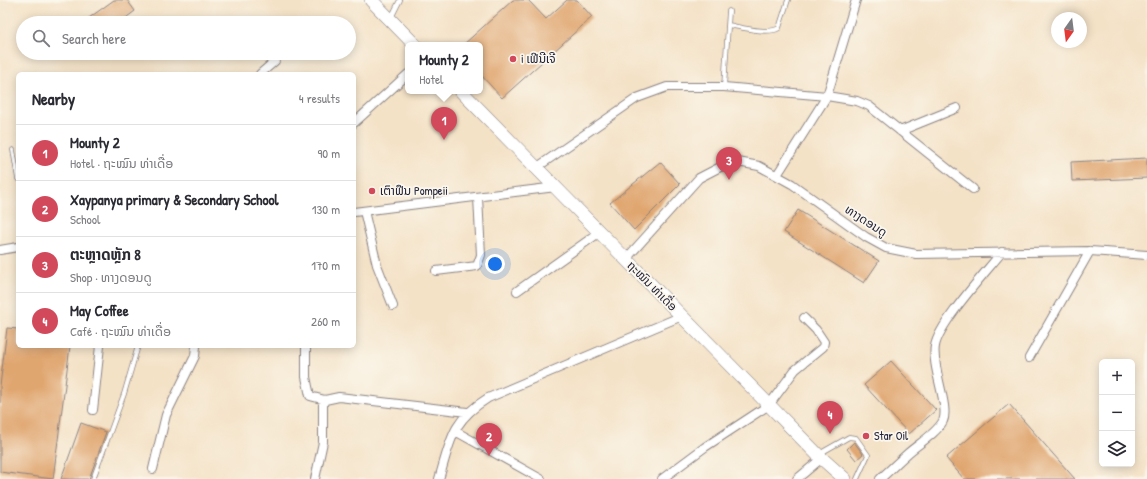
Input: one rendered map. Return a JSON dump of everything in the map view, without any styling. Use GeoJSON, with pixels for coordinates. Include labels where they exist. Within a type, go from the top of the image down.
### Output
{"type":"FeatureCollection","features":[{"type":"Feature","properties":{"kind":"main road"},"geometry":{"type":"LineString","coordinates":[[371,0],[412,42]]}},
{"type":"Feature","properties":{"kind":"main road","name":"ຖະໝົນ ທ່າເດື່ອ"},"geometry":{"type":"LineString","coordinates":[[463,94],[769,405],[845,479]]}},
{"type":"Feature","properties":{"kind":"street"},"geometry":{"type":"LineString","coordinates":[[777,176],[827,96],[856,0]]}},
{"type":"Feature","properties":{"kind":"street"},"geometry":{"type":"LineString","coordinates":[[262,72],[275,61]]}},
{"type":"Feature","properties":{"kind":"street"},"geometry":{"type":"LineString","coordinates":[[356,120],[405,77]]}},
{"type":"Feature","properties":{"kind":"street"},"geometry":{"type":"LineString","coordinates":[[536,168],[637,98],[667,87],[724,87],[857,100],[869,106],[973,189]]}},
{"type":"Feature","properties":{"kind":"street"},"geometry":{"type":"LineString","coordinates":[[900,131],[957,108]]}},
{"type":"Feature","properties":{"kind":"street","name":"ທາງດອນດູ"},"geometry":{"type":"LineString","coordinates":[[626,259],[699,178],[724,165],[738,162],[759,166],[792,184],[866,237],[886,248],[916,254],[1090,251],[1147,255]]}},
{"type":"Feature","properties":{"kind":"street"},"geometry":{"type":"LineString","coordinates":[[356,212],[556,187]]}},
{"type":"Feature","properties":{"kind":"street"},"geometry":{"type":"LineString","coordinates":[[436,271],[477,266],[480,262],[478,197]]}},
{"type":"Feature","properties":{"kind":"street"},"geometry":{"type":"LineString","coordinates":[[364,211],[377,265],[393,306]]}},
{"type":"Feature","properties":{"kind":"street"},"geometry":{"type":"LineString","coordinates":[[518,291],[600,232]]}},
{"type":"Feature","properties":{"kind":"street"},"geometry":{"type":"LineString","coordinates":[[0,250],[16,247]]}},
{"type":"Feature","properties":{"kind":"street"},"geometry":{"type":"LineString","coordinates":[[1029,358],[1090,251]]}},
{"type":"Feature","properties":{"kind":"street"},"geometry":{"type":"LineString","coordinates":[[880,479],[907,453],[939,427],[944,419],[944,408],[935,368],[935,345],[944,326],[1002,252]]}},
{"type":"Feature","properties":{"kind":"street"},"geometry":{"type":"LineString","coordinates":[[439,479],[457,424],[468,412],[488,398],[682,316]]}},
{"type":"Feature","properties":{"kind":"street"},"geometry":{"type":"LineString","coordinates":[[662,479],[705,447],[769,405],[795,370],[823,347],[824,342],[816,330],[804,318]]}},
{"type":"Feature","properties":{"kind":"street"},"geometry":{"type":"LineString","coordinates":[[93,410],[100,348]]}},
{"type":"Feature","properties":{"kind":"street"},"geometry":{"type":"LineString","coordinates":[[153,469],[166,415],[196,356],[196,348]]}},
{"type":"Feature","properties":{"kind":"street"},"geometry":{"type":"LineString","coordinates":[[306,348],[307,389],[310,396],[325,400],[331,397],[338,397],[468,412]]}},
{"type":"Feature","properties":{"kind":"street"},"geometry":{"type":"LineString","coordinates":[[314,479],[323,442],[323,404],[325,400]]}},
{"type":"Feature","properties":{"kind":"street"},"geometry":{"type":"LineString","coordinates":[[455,431],[541,479]]}},
{"type":"Feature","properties":{"kind":"street"},"geometry":{"type":"LineString","coordinates":[[797,479],[820,456]]}},
{"type":"Feature","properties":{"kind":"lane"},"geometry":{"type":"LineString","coordinates":[[390,20],[400,0]]}},
{"type":"Feature","properties":{"kind":"lane"},"geometry":{"type":"LineString","coordinates":[[728,25],[765,31],[776,30],[780,28],[788,0]]}},
{"type":"Feature","properties":{"kind":"lane"},"geometry":{"type":"LineString","coordinates":[[724,87],[729,11]]}},
{"type":"Feature","properties":{"kind":"lane"},"geometry":{"type":"LineString","coordinates":[[13,150],[16,167]]}},
{"type":"Feature","properties":{"kind":"lane"},"geometry":{"type":"LineString","coordinates":[[93,479],[124,394],[137,348]]}},
{"type":"Feature","properties":{"kind":"lane"},"geometry":{"type":"LineString","coordinates":[[820,456],[849,437],[854,437],[868,455],[857,479]]}},
{"type":"Feature","properties":{"kind":"building"},"geometry":{"type":"Polygon","coordinates":[[[114,0],[127,0],[135,11],[128,16],[92,16],[114,0]]]}},
{"type":"Feature","properties":{"kind":"building","name":"i ເຟີນີເຈີ"},"geometry":{"type":"Polygon","coordinates":[[[513,0],[528,0],[546,19],[567,0],[577,0],[592,17],[502,98],[483,77],[483,42],[466,42],[513,0]]]}},
{"type":"Feature","properties":{"kind":"building"},"geometry":{"type":"Polygon","coordinates":[[[1147,158],[1147,178],[1072,181],[1071,162],[1147,158]]]}},
{"type":"Feature","properties":{"kind":"building"},"geometry":{"type":"Polygon","coordinates":[[[660,162],[680,184],[634,230],[610,203],[660,162]]]}},
{"type":"Feature","properties":{"kind":"building"},"geometry":{"type":"Polygon","coordinates":[[[798,210],[879,261],[864,283],[784,232],[798,210]]]}},
{"type":"Feature","properties":{"kind":"building"},"geometry":{"type":"Polygon","coordinates":[[[7,328],[16,329],[16,348],[70,348],[53,479],[0,472],[0,386],[7,328]]]}},
{"type":"Feature","properties":{"kind":"building"},"geometry":{"type":"Polygon","coordinates":[[[891,361],[936,410],[909,434],[864,385],[891,361]]]}},
{"type":"Feature","properties":{"kind":"building"},"geometry":{"type":"Polygon","coordinates":[[[1009,404],[1075,479],[964,479],[946,458],[1009,404]]]}},
{"type":"Feature","properties":{"kind":"building"},"geometry":{"type":"Polygon","coordinates":[[[81,423],[106,432],[89,479],[61,479],[81,423]]]}},
{"type":"Feature","properties":{"kind":"building"},"geometry":{"type":"Polygon","coordinates":[[[854,442],[863,454],[856,460],[847,449],[854,442]]]}},
{"type":"Feature","properties":{"kind":"place","name":"i ເຟີນີເຈີ"},"geometry":{"type":"Point","coordinates":[513,59]}},
{"type":"Feature","properties":{"kind":"place","name":"Mounty 2"},"geometry":{"type":"Point","coordinates":[444,140]}},
{"type":"Feature","properties":{"kind":"place","name":"ຕະຫຼາດຫຼັກ 8"},"geometry":{"type":"Point","coordinates":[729,180]}},
{"type":"Feature","properties":{"kind":"place","name":"ເຕົາຟືນ Pompeii"},"geometry":{"type":"Point","coordinates":[372,191]}},
{"type":"Feature","properties":{"kind":"place","name":"May Coffee"},"geometry":{"type":"Point","coordinates":[830,434]}},
{"type":"Feature","properties":{"kind":"place","name":"Star Oil"},"geometry":{"type":"Point","coordinates":[866,436]}},
{"type":"Feature","properties":{"kind":"place","name":"Xaypanya primary & Secondary School"},"geometry":{"type":"Point","coordinates":[489,456]}}]}
